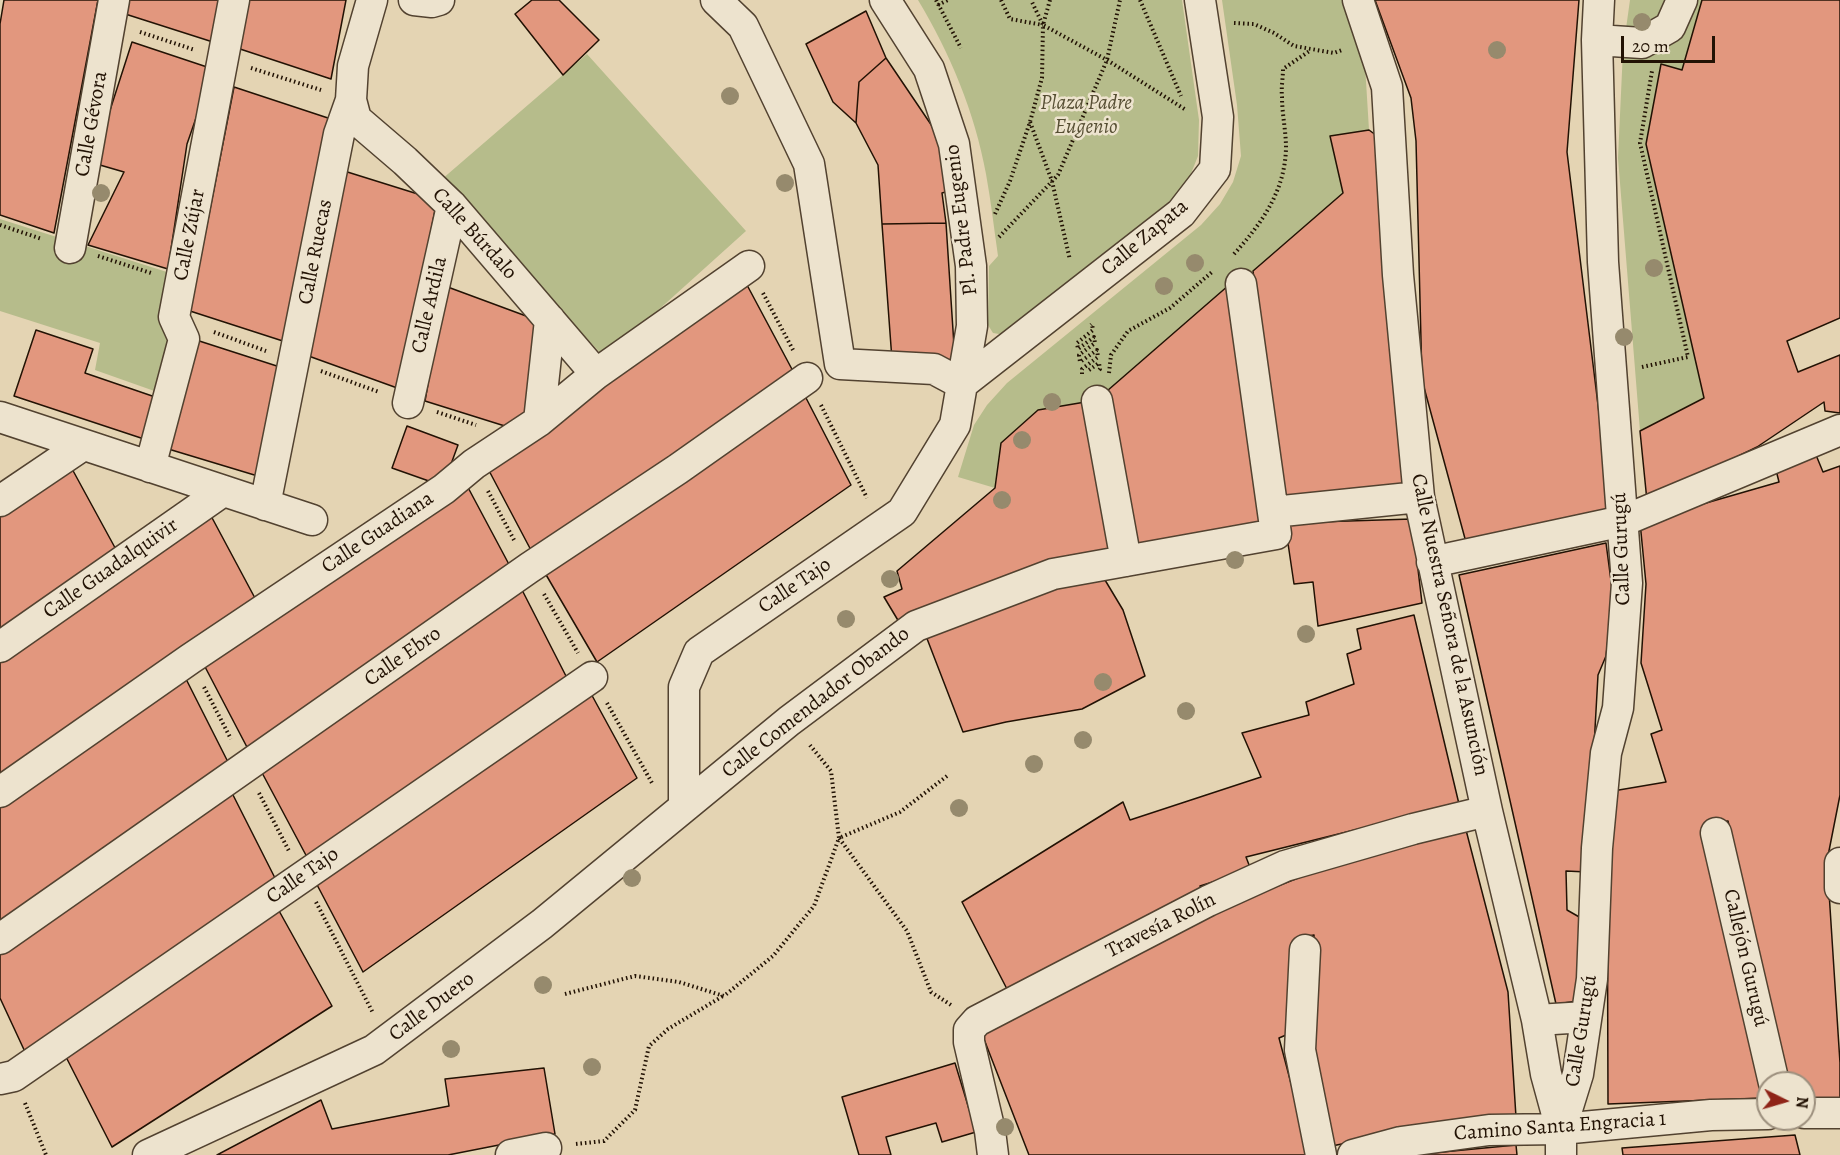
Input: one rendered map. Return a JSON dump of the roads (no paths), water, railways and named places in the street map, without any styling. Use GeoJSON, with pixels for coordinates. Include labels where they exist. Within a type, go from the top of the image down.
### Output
{"type":"FeatureCollection","features":[{"type":"Feature","properties":{"kind":"street","name":"Calle Gévora"},"geometry":{"type":"LineString","coordinates":[[70,248],[114,0]]}},
{"type":"Feature","properties":{"kind":"street","name":"Calle Zújar"},"geometry":{"type":"LineString","coordinates":[[150,467],[184,339],[174,317],[234,0]]}},
{"type":"Feature","properties":{"kind":"street","name":"Calle Ruecas"},"geometry":{"type":"LineString","coordinates":[[265,505],[339,134],[351,100],[353,66],[372,0]]}},
{"type":"Feature","properties":{"kind":"street"},"geometry":{"type":"LineString","coordinates":[[414,0],[432,2],[439,0]]}},
{"type":"Feature","properties":{"kind":"street"},"geometry":{"type":"LineString","coordinates":[[716,0],[742,26],[809,164],[840,364],[934,369],[962,384]]}},
{"type":"Feature","properties":{"kind":"street","name":"Pl. Padre Eugenio"},"geometry":{"type":"LineString","coordinates":[[885,0],[928,69],[954,144],[971,266],[972,326],[962,384]]}},
{"type":"Feature","properties":{"kind":"street","name":"Calle Nuestra Señora de la Asunción"},"geometry":{"type":"LineString","coordinates":[[1358,0],[1388,87],[1398,275],[1419,497],[1487,811],[1537,1020]]}},
{"type":"Feature","properties":{"kind":"street","name":"Calle Gurugú"},"geometry":{"type":"LineString","coordinates":[[1561,1142],[1578,1074],[1592,979],[1597,848],[1606,753],[1618,708],[1627,583],[1603,262],[1599,0]]}},
{"type":"Feature","properties":{"kind":"street"},"geometry":{"type":"LineString","coordinates":[[1598,40],[1642,43],[1670,27],[1682,0]]}},
{"type":"Feature","properties":{"kind":"street","name":"Calle Zapata"},"geometry":{"type":"LineString","coordinates":[[962,384],[1181,213],[1215,169],[1218,117],[1201,10]]}},
{"type":"Feature","properties":{"kind":"street","name":"Calle Búrdalo"},"geometry":{"type":"LineString","coordinates":[[351,100],[356,119],[452,206],[596,374]]}},
{"type":"Feature","properties":{"kind":"street","name":"Calle Ardila"},"geometry":{"type":"LineString","coordinates":[[408,403],[452,206]]}},
{"type":"Feature","properties":{"kind":"street","name":"Calle Guadiana"},"geometry":{"type":"LineString","coordinates":[[0,792],[190,659],[444,489],[474,464],[527,429],[596,374],[749,266]]}},
{"type":"Feature","properties":{"kind":"street","name":"Calle Comendador Obando"},"geometry":{"type":"LineString","coordinates":[[678,811],[789,721],[916,626],[1053,574],[1276,534],[1235,271]]}},
{"type":"Feature","properties":{"kind":"street"},"geometry":{"type":"LineString","coordinates":[[527,429],[550,320]]}},
{"type":"Feature","properties":{"kind":"street","name":"Calle Ebro"},"geometry":{"type":"LineString","coordinates":[[0,939],[529,568],[678,469],[807,378]]}},
{"type":"Feature","properties":{"kind":"street","name":"Calle Tajo"},"geometry":{"type":"LineString","coordinates":[[678,811],[684,687],[699,652],[902,512],[955,425],[962,384]]}},
{"type":"Feature","properties":{"kind":"street"},"geometry":{"type":"LineString","coordinates":[[1097,401],[1126,561]]}},
{"type":"Feature","properties":{"kind":"street"},"geometry":{"type":"LineString","coordinates":[[0,417],[312,520]]}},
{"type":"Feature","properties":{"kind":"street"},"geometry":{"type":"LineString","coordinates":[[1432,562],[1623,521],[1840,430]]}},
{"type":"Feature","properties":{"kind":"street"},"geometry":{"type":"LineString","coordinates":[[0,501],[83,445]]}},
{"type":"Feature","properties":{"kind":"street","name":"Calle Guadalquivir"},"geometry":{"type":"LineString","coordinates":[[0,647],[222,491]]}},
{"type":"Feature","properties":{"kind":"street"},"geometry":{"type":"LineString","coordinates":[[1273,512],[1419,497]]}},
{"type":"Feature","properties":{"kind":"street","name":"Calle Tajo"},"geometry":{"type":"LineString","coordinates":[[7,1078],[591,677]]}},
{"type":"Feature","properties":{"kind":"street","name":"Calle Duero"},"geometry":{"type":"LineString","coordinates":[[148,1155],[374,1050],[542,924],[678,811]]}},
{"type":"Feature","properties":{"kind":"street","name":"Travesía Rolín"},"geometry":{"type":"LineString","coordinates":[[993,1155],[990,1131],[969,1042],[969,1030],[977,1021],[1208,901],[1285,866],[1413,829],[1487,811]]}},
{"type":"Feature","properties":{"kind":"street","name":"Callejón Gurugú"},"geometry":{"type":"LineString","coordinates":[[1716,833],[1771,1071]]}},
{"type":"Feature","properties":{"kind":"street"},"geometry":{"type":"LineString","coordinates":[[1840,863],[1840,888]]}},
{"type":"Feature","properties":{"kind":"street"},"geometry":{"type":"LineString","coordinates":[[1305,950],[1300,1050],[1321,1155]]}},
{"type":"Feature","properties":{"kind":"street"},"geometry":{"type":"LineString","coordinates":[[1537,1020],[1586,1017]]}},
{"type":"Feature","properties":{"kind":"street","name":"Calle Gurugú"},"geometry":{"type":"LineString","coordinates":[[1537,1020],[1561,1142]]}},
{"type":"Feature","properties":{"kind":"street"},"geometry":{"type":"LineString","coordinates":[[1816,1113],[1840,1113]]}},
{"type":"Feature","properties":{"kind":"street","name":"Camino Santa Engracia 1"},"geometry":{"type":"LineString","coordinates":[[1353,1155],[1401,1142],[1489,1130],[1561,1142],[1711,1115],[1756,1114]]}},
{"type":"Feature","properties":{"kind":"street"},"geometry":{"type":"LineString","coordinates":[[511,1155],[546,1148]]}},
{"type":"Feature","properties":{"kind":"park label","name":"Plaza Padre Eugenio"},"geometry":{"type":"Point","coordinates":[1086,116]}}]}
